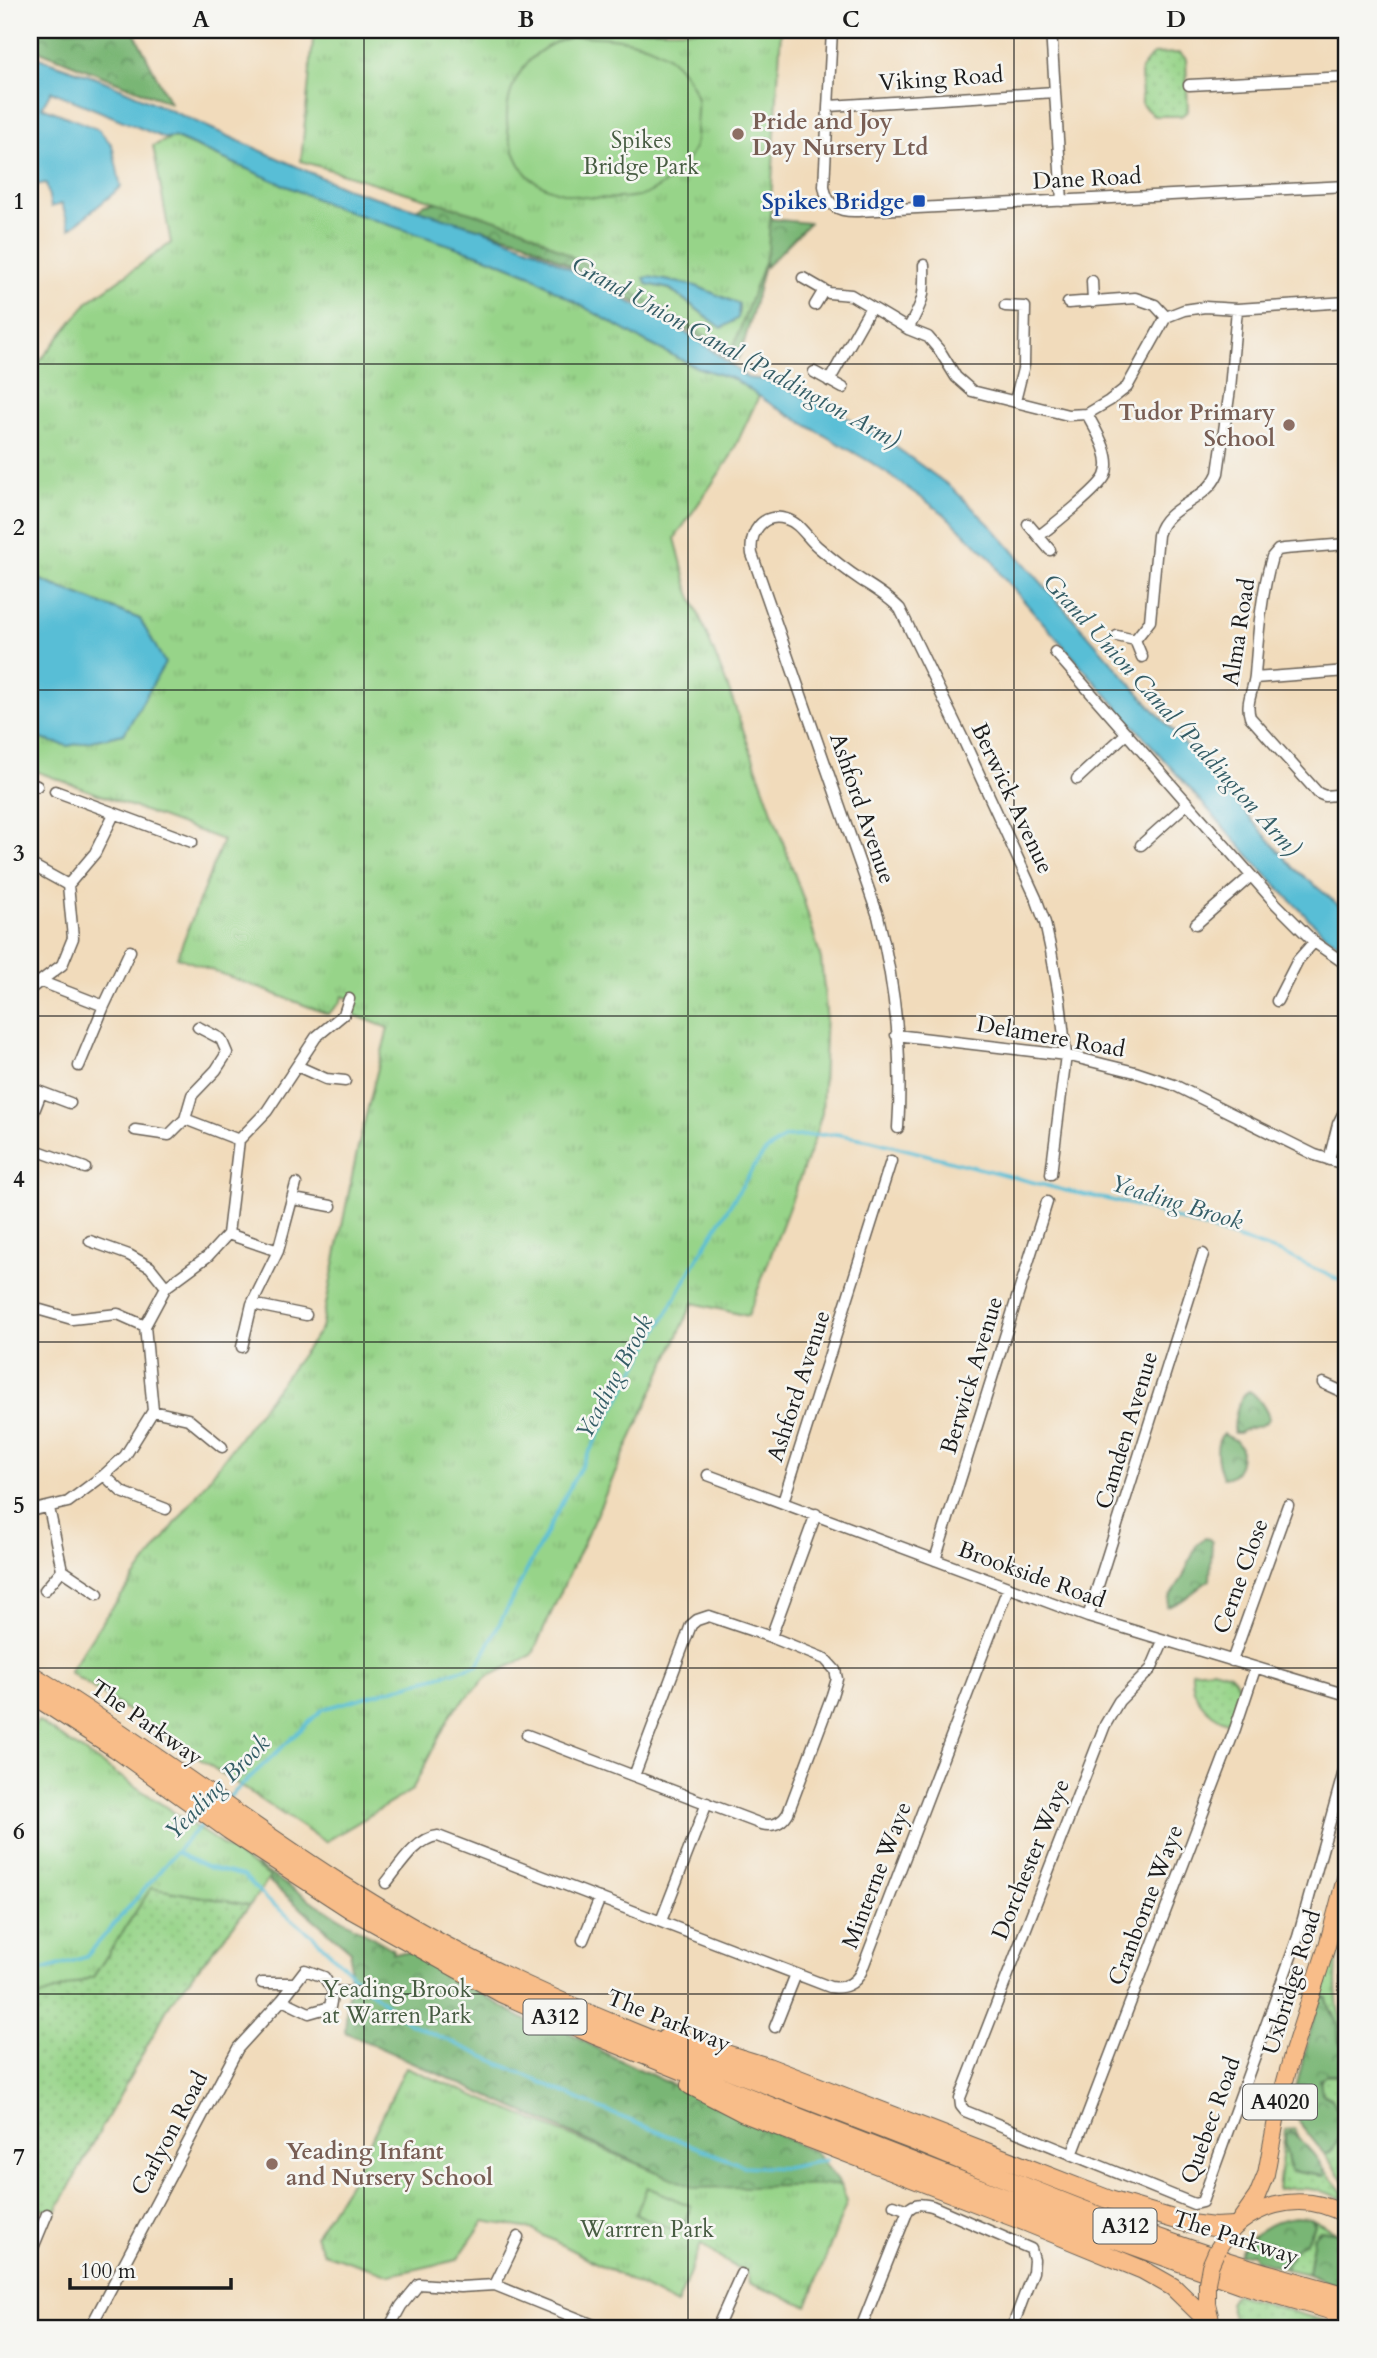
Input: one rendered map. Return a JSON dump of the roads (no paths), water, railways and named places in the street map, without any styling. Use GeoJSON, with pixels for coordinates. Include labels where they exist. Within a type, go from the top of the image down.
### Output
{"type":"FeatureCollection","features":[{"type":"Feature","properties":{"kind":"highway","name":"The Parkway"},"geometry":{"type":"LineString","coordinates":[[30,1674],[124,1735],[195,1796]]}},
{"type":"Feature","properties":{"kind":"highway","name":"The Parkway"},"geometry":{"type":"LineString","coordinates":[[30,1693],[232,1822],[462,1954],[600,2028],[904,2160],[1146,2251],[1241,2284],[1347,2315]]}},
{"type":"Feature","properties":{"kind":"highway","name":"The Parkway"},"geometry":{"type":"LineString","coordinates":[[600,2028],[777,2090],[1165,2241],[1347,2296]]}},
{"type":"Feature","properties":{"kind":"highway","name":"A312"},"geometry":{"type":"LineString","coordinates":[[600,2028],[659,2033],[757,2064],[1061,2183],[1135,2208],[1196,2225],[1236,2225]]}},
{"type":"Feature","properties":{"kind":"highway","name":"A312"},"geometry":{"type":"LineString","coordinates":[[600,2028],[744,2113],[1143,2270],[1167,2282],[1212,2326]]}},
{"type":"Feature","properties":{"kind":"main road","name":"Uxbridge Road"},"geometry":{"type":"LineString","coordinates":[[1212,2326],[1207,2304],[1210,2266],[1217,2250],[1257,2196],[1266,2174],[1284,2086],[1347,1871]]}},
{"type":"Feature","properties":{"kind":"main road","name":"Uxbridge Road"},"geometry":{"type":"LineString","coordinates":[[1347,1942],[1347,1990]]}},
{"type":"Feature","properties":{"kind":"main road"},"geometry":{"type":"LineString","coordinates":[[1236,2225],[1258,2210],[1293,2202],[1324,2205],[1347,2217]]}},
{"type":"Feature","properties":{"kind":"street"},"geometry":{"type":"LineString","coordinates":[[829,106],[832,30]]}},
{"type":"Feature","properties":{"kind":"street"},"geometry":{"type":"LineString","coordinates":[[1051,30],[1062,201]]}},
{"type":"Feature","properties":{"kind":"street"},"geometry":{"type":"LineString","coordinates":[[1189,85],[1347,78]]}},
{"type":"Feature","properties":{"kind":"street","name":"Viking Road"},"geometry":{"type":"LineString","coordinates":[[829,106],[1055,92]]}},
{"type":"Feature","properties":{"kind":"street","name":"Dane Road"},"geometry":{"type":"LineString","coordinates":[[829,106],[825,195],[831,205],[850,212],[1347,186]]}},
{"type":"Feature","properties":{"kind":"street"},"geometry":{"type":"LineString","coordinates":[[908,329],[923,303],[924,265]]}},
{"type":"Feature","properties":{"kind":"street"},"geometry":{"type":"LineString","coordinates":[[803,278],[829,293],[851,295],[908,329],[928,337],[956,377],[972,391],[1068,415],[1087,414],[1127,387],[1166,317],[1184,310],[1205,307],[1237,309],[1347,302]]}},
{"type":"Feature","properties":{"kind":"street"},"geometry":{"type":"LineString","coordinates":[[1092,281],[1093,302]]}},
{"type":"Feature","properties":{"kind":"street"},"geometry":{"type":"LineString","coordinates":[[815,305],[824,290]]}},
{"type":"Feature","properties":{"kind":"street"},"geometry":{"type":"LineString","coordinates":[[1068,303],[1135,298],[1155,305],[1166,317]]}},
{"type":"Feature","properties":{"kind":"street"},"geometry":{"type":"LineString","coordinates":[[1005,306],[1038,305]]}},
{"type":"Feature","properties":{"kind":"street"},"geometry":{"type":"LineString","coordinates":[[1015,401],[1024,365],[1025,306]]}},
{"type":"Feature","properties":{"kind":"street"},"geometry":{"type":"LineString","coordinates":[[829,381],[871,307]]}},
{"type":"Feature","properties":{"kind":"street"},"geometry":{"type":"LineString","coordinates":[[1135,640],[1147,626],[1152,612],[1160,528],[1170,515],[1203,493],[1218,473],[1230,389],[1237,309]]}},
{"type":"Feature","properties":{"kind":"street"},"geometry":{"type":"LineString","coordinates":[[814,372],[843,388]]}},
{"type":"Feature","properties":{"kind":"street"},"geometry":{"type":"LineString","coordinates":[[1039,536],[1076,506],[1105,477],[1104,447],[1087,414]]}},
{"type":"Feature","properties":{"kind":"street","name":"Ashford Avenue"},"geometry":{"type":"LineString","coordinates":[[771,518],[755,531],[751,540],[752,554],[878,916],[888,964],[896,1035],[900,1081],[898,1128]]}},
{"type":"Feature","properties":{"kind":"street","name":"Berwick Avenue"},"geometry":{"type":"LineString","coordinates":[[771,518],[787,519],[796,524],[823,551],[894,603],[906,617],[1041,910],[1060,1001],[1066,1055],[1051,1174]]}},
{"type":"Feature","properties":{"kind":"street"},"geometry":{"type":"LineString","coordinates":[[1028,524],[1050,550]]}},
{"type":"Feature","properties":{"kind":"street","name":"Alma Road"},"geometry":{"type":"LineString","coordinates":[[1347,544],[1284,549],[1274,553],[1259,631],[1255,678],[1248,704],[1250,717],[1318,793],[1325,796],[1347,794]]}},
{"type":"Feature","properties":{"kind":"street"},"geometry":{"type":"LineString","coordinates":[[1117,636],[1135,640]]}},
{"type":"Feature","properties":{"kind":"street"},"geometry":{"type":"LineString","coordinates":[[1135,640],[1142,657]]}},
{"type":"Feature","properties":{"kind":"street"},"geometry":{"type":"LineString","coordinates":[[1055,652],[1251,876],[1314,942],[1347,965]]}},
{"type":"Feature","properties":{"kind":"street"},"geometry":{"type":"LineString","coordinates":[[1255,678],[1347,671]]}},
{"type":"Feature","properties":{"kind":"street"},"geometry":{"type":"LineString","coordinates":[[1077,779],[1127,733]]}},
{"type":"Feature","properties":{"kind":"street"},"geometry":{"type":"LineString","coordinates":[[55,791],[192,842]]}},
{"type":"Feature","properties":{"kind":"street"},"geometry":{"type":"LineString","coordinates":[[1141,845],[1188,803]]}},
{"type":"Feature","properties":{"kind":"street"},"geometry":{"type":"LineString","coordinates":[[30,989],[62,965],[73,938],[68,884],[95,853],[114,814]]}},
{"type":"Feature","properties":{"kind":"street"},"geometry":{"type":"LineString","coordinates":[[30,864],[68,884]]}},
{"type":"Feature","properties":{"kind":"street"},"geometry":{"type":"LineString","coordinates":[[1196,924],[1251,876]]}},
{"type":"Feature","properties":{"kind":"street"},"geometry":{"type":"LineString","coordinates":[[1277,1001],[1298,960],[1314,942]]}},
{"type":"Feature","properties":{"kind":"street"},"geometry":{"type":"LineString","coordinates":[[79,1066],[130,951]]}},
{"type":"Feature","properties":{"kind":"street"},"geometry":{"type":"LineString","coordinates":[[42,982],[104,1006]]}},
{"type":"Feature","properties":{"kind":"street"},"geometry":{"type":"LineString","coordinates":[[30,1511],[68,1502],[125,1456],[153,1411],[145,1326],[166,1287],[208,1256],[228,1234],[239,1140],[267,1111],[316,1037],[344,1014],[349,999]]}},
{"type":"Feature","properties":{"kind":"street"},"geometry":{"type":"LineString","coordinates":[[135,1130],[169,1135],[185,1119],[192,1095],[216,1070],[227,1053],[221,1039],[198,1027]]}},
{"type":"Feature","properties":{"kind":"street","name":"Delamere Road"},"geometry":{"type":"LineString","coordinates":[[896,1035],[1066,1055],[1135,1072],[1174,1085],[1302,1149],[1347,1165]]}},
{"type":"Feature","properties":{"kind":"street"},"geometry":{"type":"LineString","coordinates":[[297,1066],[326,1079],[345,1081]]}},
{"type":"Feature","properties":{"kind":"street"},"geometry":{"type":"LineString","coordinates":[[30,1088],[70,1103]]}},
{"type":"Feature","properties":{"kind":"street"},"geometry":{"type":"LineString","coordinates":[[30,1121],[41,1093]]}},
{"type":"Feature","properties":{"kind":"street"},"geometry":{"type":"LineString","coordinates":[[1329,1160],[1338,1124],[1347,1106]]}},
{"type":"Feature","properties":{"kind":"street"},"geometry":{"type":"LineString","coordinates":[[185,1119],[239,1140]]}},
{"type":"Feature","properties":{"kind":"street"},"geometry":{"type":"LineString","coordinates":[[30,1148],[85,1168]]}},
{"type":"Feature","properties":{"kind":"street","name":"Ashford Avenue"},"geometry":{"type":"LineString","coordinates":[[783,1502],[891,1161]]}},
{"type":"Feature","properties":{"kind":"street"},"geometry":{"type":"LineString","coordinates":[[242,1347],[252,1304],[278,1251],[296,1184]]}},
{"type":"Feature","properties":{"kind":"street"},"geometry":{"type":"LineString","coordinates":[[294,1199],[331,1206]]}},
{"type":"Feature","properties":{"kind":"street","name":"Berwick Avenue"},"geometry":{"type":"LineString","coordinates":[[935,1560],[1047,1202]]}},
{"type":"Feature","properties":{"kind":"street"},"geometry":{"type":"LineString","coordinates":[[228,1234],[278,1251]]}},
{"type":"Feature","properties":{"kind":"street"},"geometry":{"type":"LineString","coordinates":[[90,1241],[129,1255],[150,1267],[166,1287]]}},
{"type":"Feature","properties":{"kind":"street","name":"Camden Avenue"},"geometry":{"type":"LineString","coordinates":[[1088,1618],[1203,1254]]}},
{"type":"Feature","properties":{"kind":"street"},"geometry":{"type":"LineString","coordinates":[[252,1304],[306,1315]]}},
{"type":"Feature","properties":{"kind":"street"},"geometry":{"type":"LineString","coordinates":[[32,1308],[72,1319],[118,1314],[145,1326]]}},
{"type":"Feature","properties":{"kind":"street"},"geometry":{"type":"LineString","coordinates":[[1323,1383],[1347,1394]]}},
{"type":"Feature","properties":{"kind":"street"},"geometry":{"type":"LineString","coordinates":[[153,1411],[188,1419],[222,1447]]}},
{"type":"Feature","properties":{"kind":"street"},"geometry":{"type":"LineString","coordinates":[[104,1475],[122,1492],[166,1509]]}},
{"type":"Feature","properties":{"kind":"street","name":"Brookside Road"},"geometry":{"type":"LineString","coordinates":[[708,1475],[1088,1618],[1347,1695]]}},
{"type":"Feature","properties":{"kind":"street","name":"Cerne Close"},"geometry":{"type":"LineString","coordinates":[[1232,1661],[1289,1505]]}},
{"type":"Feature","properties":{"kind":"street"},"geometry":{"type":"LineString","coordinates":[[49,1508],[62,1570],[97,1594]]}},
{"type":"Feature","properties":{"kind":"street"},"geometry":{"type":"LineString","coordinates":[[771,1637],[816,1514]]}},
{"type":"Feature","properties":{"kind":"street"},"geometry":{"type":"LineString","coordinates":[[45,1590],[62,1570]]}},
{"type":"Feature","properties":{"kind":"street","name":"Minterne Waye"},"geometry":{"type":"LineString","coordinates":[[661,1921],[836,1987],[848,1985],[859,1977],[1008,1588]]}},
{"type":"Feature","properties":{"kind":"street"},"geometry":{"type":"LineString","coordinates":[[527,1735],[761,1825],[770,1825],[785,1817],[794,1797],[837,1675],[825,1659],[771,1637],[709,1616],[694,1622],[634,1776]]}},
{"type":"Feature","properties":{"kind":"street","name":"Dorchester Waye"},"geometry":{"type":"LineString","coordinates":[[961,2106],[960,2098],[991,2014],[1109,1717],[1126,1692],[1151,1668],[1163,1641]]}},
{"type":"Feature","properties":{"kind":"street","name":"Cranborne Waye"},"geometry":{"type":"LineString","coordinates":[[1072,2155],[1235,1729],[1255,1669]]}},
{"type":"Feature","properties":{"kind":"street","name":"Quebec Road"},"geometry":{"type":"LineString","coordinates":[[961,2106],[970,2113],[1194,2204],[1202,2202],[1294,1948],[1342,1803],[1347,1760]]}},
{"type":"Feature","properties":{"kind":"street"},"geometry":{"type":"LineString","coordinates":[[386,1883],[420,1843],[438,1836],[661,1921],[707,1803]]}},
{"type":"Feature","properties":{"kind":"street"},"geometry":{"type":"LineString","coordinates":[[583,1940],[600,1898]]}},
{"type":"Feature","properties":{"kind":"street","name":"Carlyon Road"},"geometry":{"type":"LineString","coordinates":[[90,2328],[238,2048],[282,2000],[305,1970],[324,1977],[333,1991]]}},
{"type":"Feature","properties":{"kind":"street"},"geometry":{"type":"LineString","coordinates":[[775,2027],[796,1974]]}},
{"type":"Feature","properties":{"kind":"street"},"geometry":{"type":"LineString","coordinates":[[262,1983],[295,1983]]}},
{"type":"Feature","properties":{"kind":"street"},"geometry":{"type":"LineString","coordinates":[[282,2000],[309,2013],[330,2007],[333,1991],[360,1993]]}},
{"type":"Feature","properties":{"kind":"street"},"geometry":{"type":"LineString","coordinates":[[861,2328],[908,2210],[915,2204],[922,2203],[1031,2249],[1034,2260],[1032,2272],[1012,2328]]}},
{"type":"Feature","properties":{"kind":"street"},"geometry":{"type":"LineString","coordinates":[[894,2205],[908,2210]]}},
{"type":"Feature","properties":{"kind":"street"},"geometry":{"type":"LineString","coordinates":[[30,2255],[47,2214]]}},
{"type":"Feature","properties":{"kind":"street"},"geometry":{"type":"LineString","coordinates":[[495,2286],[517,2237]]}},
{"type":"Feature","properties":{"kind":"street"},"geometry":{"type":"LineString","coordinates":[[717,2328],[741,2274]]}},
{"type":"Feature","properties":{"kind":"street"},"geometry":{"type":"LineString","coordinates":[[389,2328],[401,2306],[419,2284],[495,2286],[601,2328]]}},
{"type":"Feature","properties":{"kind":"water"},"geometry":{"type":"Polygon","coordinates":[[[30,55],[102,80],[345,188],[484,230],[534,249],[700,341],[748,378],[767,380],[795,392],[848,418],[893,445],[952,488],[993,528],[1294,868],[1347,912],[1347,949],[1325,935],[1265,874],[1000,574],[992,559],[943,513],[872,463],[772,405],[734,379],[696,367],[646,342],[531,275],[489,258],[332,206],[174,137],[164,138],[51,91],[42,107],[98,129],[112,145],[121,187],[70,229],[62,204],[51,207],[46,183],[30,186],[30,100],[35,95],[30,81],[30,55]]]}},
{"type":"Feature","properties":{"kind":"water"},"geometry":{"type":"Polygon","coordinates":[[[644,278],[696,286],[739,304],[738,318],[722,328],[670,289],[647,284],[644,278]]]}},
{"type":"Feature","properties":{"kind":"water"},"geometry":{"type":"Polygon","coordinates":[[[30,576],[140,619],[165,663],[124,734],[68,746],[33,737],[30,733],[30,576]]]}},
{"type":"Feature","properties":{"kind":"waterway","name":"Yeading Brook"},"geometry":{"type":"LineString","coordinates":[[227,1799],[323,1709],[478,1665],[572,1483],[700,1254],[753,1168],[765,1152],[785,1137],[836,1134],[870,1140],[1067,1191],[1134,1205],[1282,1253],[1347,1284]]}},
{"type":"Feature","properties":{"kind":"waterway","name":"Yeading Brook"},"geometry":{"type":"LineString","coordinates":[[30,1974],[86,1957],[206,1820]]}},
{"type":"Feature","properties":{"kind":"waterway"},"geometry":{"type":"LineString","coordinates":[[176,1852],[207,1867],[244,1876],[265,1898],[313,1936],[363,1985],[409,2023],[601,2109],[744,2166],[785,2168],[826,2160]]}},
{"type":"Feature","properties":{"kind":"place","name":"Pride and Joy Day Nursery Ltd"},"geometry":{"type":"Point","coordinates":[738,134]}},
{"type":"Feature","properties":{"kind":"place","name":"Spikes Bridge"},"geometry":{"type":"Point","coordinates":[919,201]}},
{"type":"Feature","properties":{"kind":"place","name":"Tudor Primary School"},"geometry":{"type":"Point","coordinates":[1289,425]}},
{"type":"Feature","properties":{"kind":"place","name":"Yeading Infant and Nursery School"},"geometry":{"type":"Point","coordinates":[272,2164]}},
{"type":"Feature","properties":{"kind":"park label","name":"Spikes Bridge Park"},"geometry":{"type":"Point","coordinates":[641,153]}},
{"type":"Feature","properties":{"kind":"park label","name":"Yeading Brook at Warren Park"},"geometry":{"type":"Point","coordinates":[397,2002]}},
{"type":"Feature","properties":{"kind":"park label","name":"Warrren Park"},"geometry":{"type":"Point","coordinates":[647,2229]}},
{"type":"Feature","properties":{"kind":"water label","name":"Grand Union Canal (Paddington Arm)"},"geometry":{"type":"Point","coordinates":[736,352]}},
{"type":"Feature","properties":{"kind":"water label","name":"Grand Union Canal (Paddington Arm)"},"geometry":{"type":"Point","coordinates":[1172,715]}}]}
